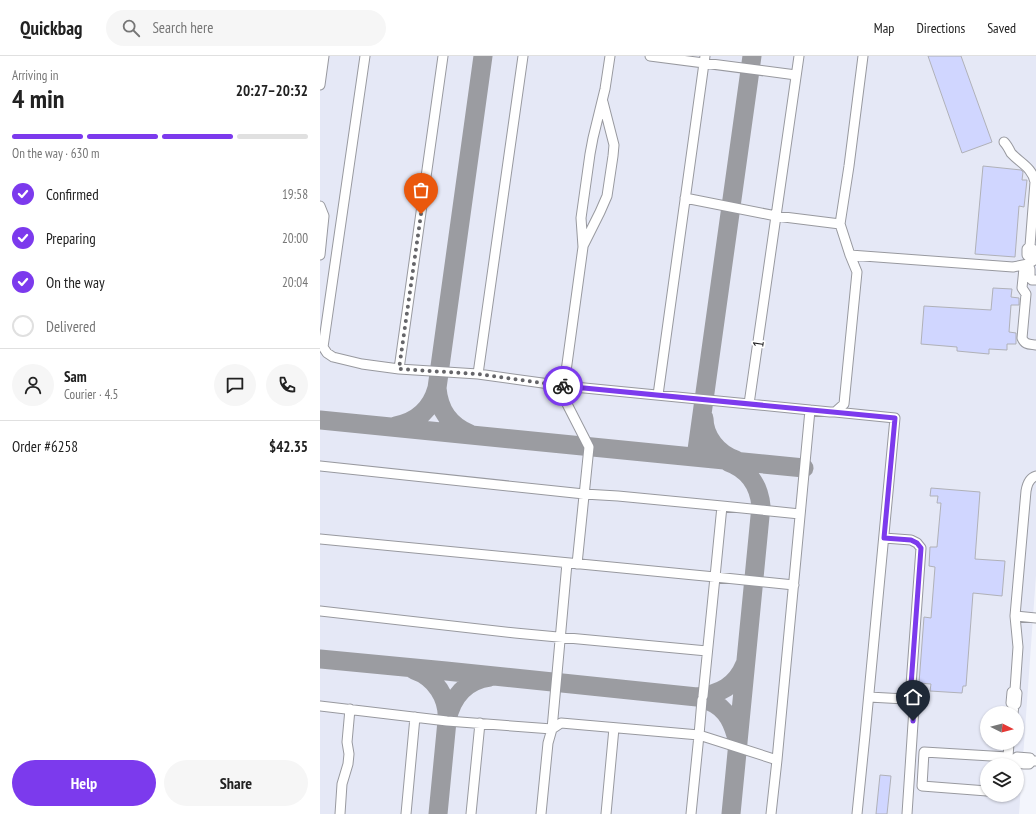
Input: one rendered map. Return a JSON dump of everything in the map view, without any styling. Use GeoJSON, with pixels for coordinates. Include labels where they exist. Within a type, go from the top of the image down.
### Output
{"type":"FeatureCollection","features":[{"type":"Feature","properties":{"kind":"lane"},"geometry":{"type":"LineString","coordinates":[[320,85],[324,56]]}},
{"type":"Feature","properties":{"kind":"lane"},"geometry":{"type":"LineString","coordinates":[[364,56],[323,351],[333,357],[362,364],[399,369],[478,374],[564,386],[895,418],[857,814]]}},
{"type":"Feature","properties":{"kind":"lane"},"geometry":{"type":"LineString","coordinates":[[399,369],[443,56]]}},
{"type":"Feature","properties":{"kind":"lane"},"geometry":{"type":"LineString","coordinates":[[478,374],[523,56]]}},
{"type":"Feature","properties":{"kind":"lane"},"geometry":{"type":"LineString","coordinates":[[578,564],[588,448],[567,404],[564,386],[583,247],[581,218],[593,138],[605,90],[610,56]]}},
{"type":"Feature","properties":{"kind":"lane"},"geometry":{"type":"LineString","coordinates":[[650,56],[704,60],[796,75]]}},
{"type":"Feature","properties":{"kind":"lane","name":"1"},"geometry":{"type":"LineString","coordinates":[[749,404],[799,56]]}},
{"type":"Feature","properties":{"kind":"lane"},"geometry":{"type":"LineString","coordinates":[[835,412],[844,404],[857,272],[850,256],[840,224],[863,56]]}},
{"type":"Feature","properties":{"kind":"lane"},"geometry":{"type":"LineString","coordinates":[[658,395],[704,60]]}},
{"type":"Feature","properties":{"kind":"lane"},"geometry":{"type":"LineString","coordinates":[[583,247],[607,196],[613,156],[614,145],[602,100]]}},
{"type":"Feature","properties":{"kind":"lane"},"geometry":{"type":"LineString","coordinates":[[1004,142],[1011,153],[1026,165],[1034,176],[1033,257],[1030,269],[1030,278],[1032,280],[1036,280]]}},
{"type":"Feature","properties":{"kind":"lane"},"geometry":{"type":"LineString","coordinates":[[685,198],[776,216],[840,224]]}},
{"type":"Feature","properties":{"kind":"lane"},"geometry":{"type":"LineString","coordinates":[[320,206],[324,216],[320,255]]}},
{"type":"Feature","properties":{"kind":"lane"},"geometry":{"type":"LineString","coordinates":[[850,256],[1013,267],[1033,257]]}},
{"type":"Feature","properties":{"kind":"lane"},"geometry":{"type":"LineString","coordinates":[[1033,257],[1024,268],[1022,288],[1026,294],[1022,338],[1027,344],[1036,345]]}},
{"type":"Feature","properties":{"kind":"lane"},"geometry":{"type":"LineString","coordinates":[[771,814],[810,410]]}},
{"type":"Feature","properties":{"kind":"lane"},"geometry":{"type":"LineString","coordinates":[[320,466],[584,494],[800,514]]}},
{"type":"Feature","properties":{"kind":"lane"},"geometry":{"type":"LineString","coordinates":[[1015,706],[1017,693],[1015,690],[1018,647],[1015,616],[1026,491],[1030,479],[1036,476]]}},
{"type":"Feature","properties":{"kind":"lane"},"geometry":{"type":"LineString","coordinates":[[691,814],[722,506]]}},
{"type":"Feature","properties":{"kind":"lane"},"geometry":{"type":"LineString","coordinates":[[884,538],[911,540],[917,543],[921,548],[910,699],[914,708],[907,814]]}},
{"type":"Feature","properties":{"kind":"lane"},"geometry":{"type":"LineString","coordinates":[[320,539],[794,585]]}},
{"type":"Feature","properties":{"kind":"lane"},"geometry":{"type":"LineString","coordinates":[[541,814],[548,743],[552,729],[567,563]]}},
{"type":"Feature","properties":{"kind":"lane"},"geometry":{"type":"LineString","coordinates":[[320,611],[707,651]]}},
{"type":"Feature","properties":{"kind":"lane"},"geometry":{"type":"LineString","coordinates":[[1015,616],[1036,618]]}},
{"type":"Feature","properties":{"kind":"lane"},"geometry":{"type":"LineString","coordinates":[[869,697],[905,700],[910,699]]}},
{"type":"Feature","properties":{"kind":"lane"},"geometry":{"type":"LineString","coordinates":[[320,706],[415,716],[447,721],[552,729],[561,723],[699,735],[777,760]]}},
{"type":"Feature","properties":{"kind":"lane"},"geometry":{"type":"LineString","coordinates":[[340,814],[342,784],[348,764],[349,754],[347,742],[350,709]]}},
{"type":"Feature","properties":{"kind":"lane"},"geometry":{"type":"LineString","coordinates":[[406,814],[415,716]]}},
{"type":"Feature","properties":{"kind":"lane"},"geometry":{"type":"LineString","coordinates":[[471,814],[480,723]]}},
{"type":"Feature","properties":{"kind":"lane"},"geometry":{"type":"LineString","coordinates":[[606,814],[614,728]]}},
{"type":"Feature","properties":{"kind":"lane"},"geometry":{"type":"LineString","coordinates":[[980,790],[922,786],[924,752],[995,758]]}},
{"type":"Feature","properties":{"kind":"lane"},"geometry":{"type":"LineString","coordinates":[[1012,758],[1025,757],[1034,761]]}},
{"type":"Feature","properties":{"kind":"shaded area"},"geometry":{"type":"Polygon","coordinates":[[[320,56],[1036,56],[1036,575],[1024,744],[1024,706],[980,706],[980,750],[1024,750],[1023,758],[980,758],[980,802],[1020,802],[1019,814],[320,814],[320,56]]]}},
{"type":"Feature","properties":{"kind":"building"},"geometry":{"type":"Polygon","coordinates":[[[928,56],[961,56],[992,142],[962,153],[928,56]]]}},
{"type":"Feature","properties":{"kind":"building"},"geometry":{"type":"Polygon","coordinates":[[[983,166],[1021,170],[1023,172],[1022,180],[1027,180],[1024,207],[1019,206],[1015,257],[975,254],[983,166]]]}},
{"type":"Feature","properties":{"kind":"building"},"geometry":{"type":"Polygon","coordinates":[[[993,288],[1012,289],[1011,297],[1019,298],[1019,305],[1011,305],[1009,332],[1016,333],[1016,344],[1007,344],[1007,350],[989,349],[989,354],[957,351],[957,347],[921,344],[924,306],[991,310],[993,288]]]}},
{"type":"Feature","properties":{"kind":"building"},"geometry":{"type":"Polygon","coordinates":[[[931,488],[980,492],[975,559],[1005,561],[1002,596],[973,593],[966,686],[963,686],[962,693],[930,691],[931,684],[919,683],[924,617],[931,618],[935,567],[929,566],[930,547],[937,547],[941,503],[937,503],[938,496],[930,496],[931,488]]]}},
{"type":"Feature","properties":{"kind":"building"},"geometry":{"type":"Polygon","coordinates":[[[880,775],[891,776],[887,814],[876,814],[880,775]]]}},
{"type":"Feature","properties":{"kind":"taxiway"},"geometry":{"type":"LineString","coordinates":[[395,426],[410,421],[422,414],[431,403],[437,388],[483,56]]}},
{"type":"Feature","properties":{"kind":"taxiway"},"geometry":{"type":"LineString","coordinates":[[696,457],[752,56]]}},
{"type":"Feature","properties":{"kind":"taxiway"},"geometry":{"type":"LineString","coordinates":[[437,388],[440,403],[446,416],[456,426],[470,434]]}},
{"type":"Feature","properties":{"kind":"taxiway"},"geometry":{"type":"LineString","coordinates":[[704,418],[706,432],[713,444],[723,454],[736,460]]}},
{"type":"Feature","properties":{"kind":"taxiway"},"geometry":{"type":"LineString","coordinates":[[320,420],[804,468]]}},
{"type":"Feature","properties":{"kind":"taxiway"},"geometry":{"type":"LineString","coordinates":[[728,462],[747,473],[758,491],[761,506],[731,814]]}},
{"type":"Feature","properties":{"kind":"taxiway"},"geometry":{"type":"LineString","coordinates":[[320,659],[697,697],[716,704],[721,708],[732,724],[738,743]]}},
{"type":"Feature","properties":{"kind":"taxiway"},"geometry":{"type":"LineString","coordinates":[[697,697],[713,694],[726,688],[737,678],[745,664]]}},
{"type":"Feature","properties":{"kind":"taxiway"},"geometry":{"type":"LineString","coordinates":[[414,670],[422,673],[434,683],[446,704],[447,721],[438,814]]}},
{"type":"Feature","properties":{"kind":"taxiway"},"geometry":{"type":"LineString","coordinates":[[447,720],[452,704],[461,691],[474,682],[490,677]]}},
{"type":"Feature","properties":{"kind":"way so far"},"geometry":{"type":"LineString","coordinates":[[421,214],[399,369],[478,374],[563,386]]}},
{"type":"Feature","properties":{"kind":"route"},"geometry":{"type":"LineString","coordinates":[[563,386],[895,418],[884,538],[911,540],[917,543],[921,548],[910,699],[914,708],[913,721]]}}]}
